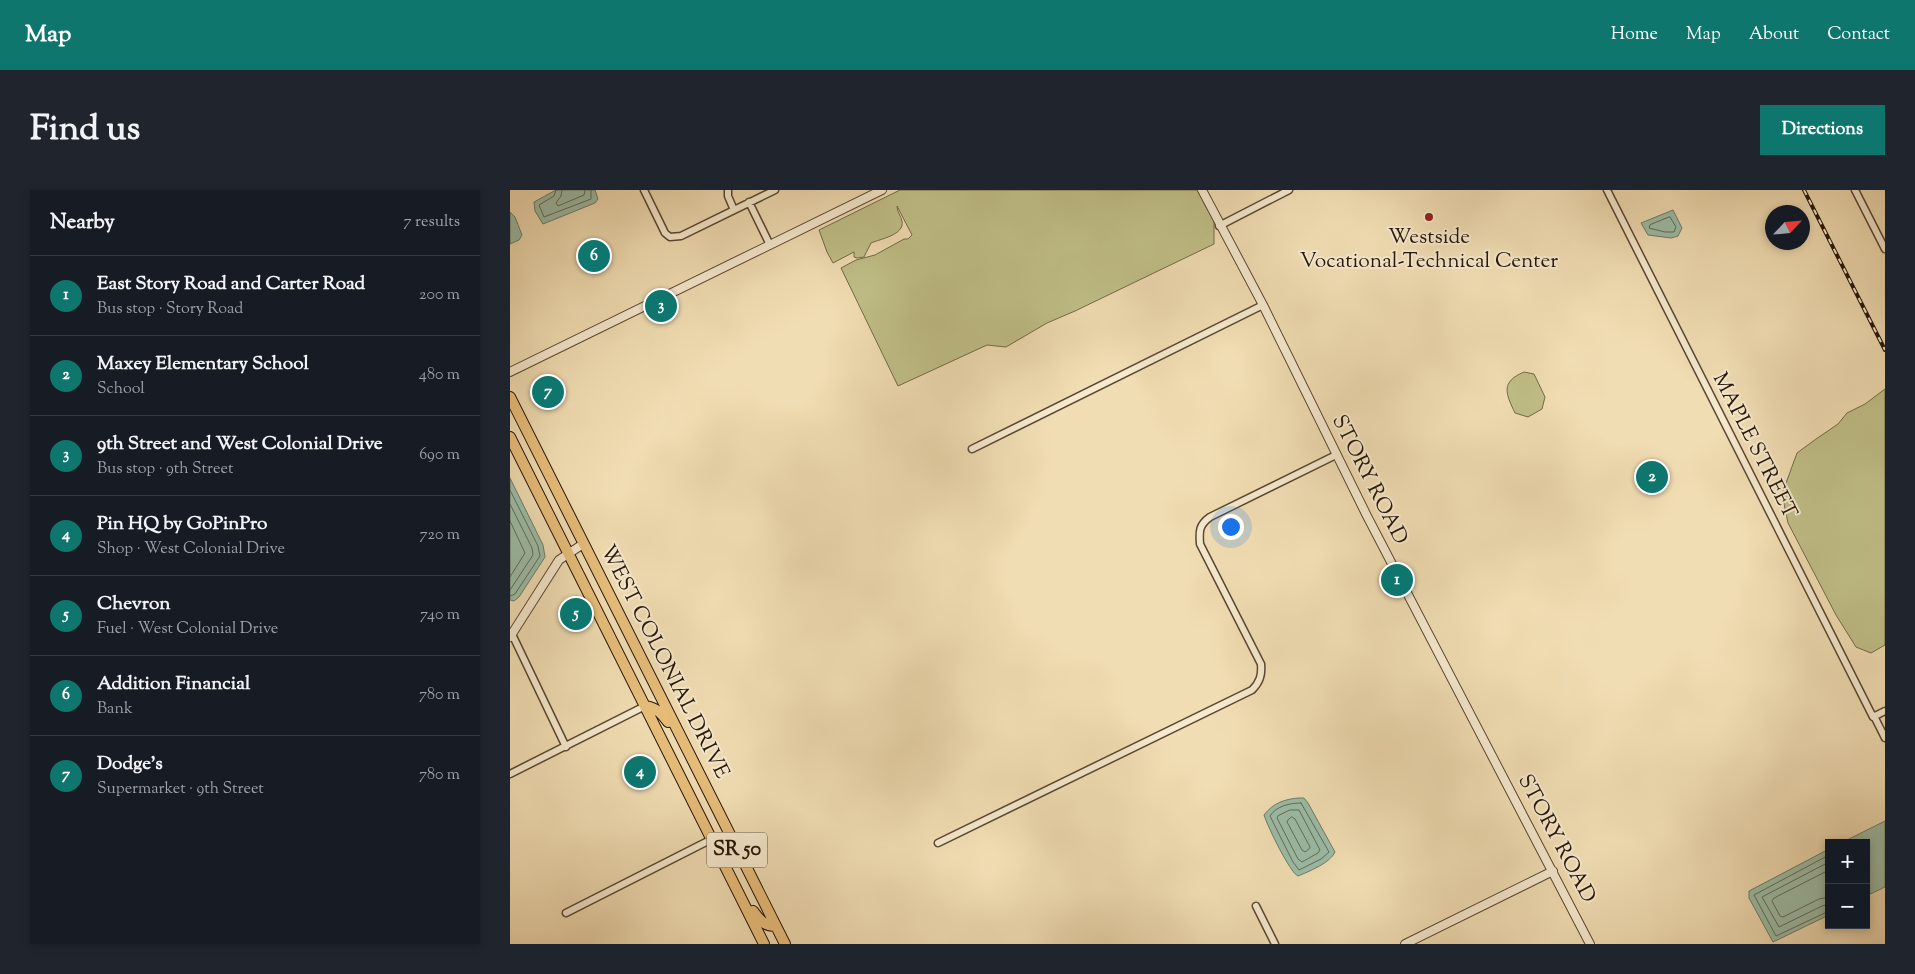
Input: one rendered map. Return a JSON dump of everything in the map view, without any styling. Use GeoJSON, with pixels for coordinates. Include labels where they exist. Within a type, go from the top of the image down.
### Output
{"type":"FeatureCollection","features":[{"type":"Feature","properties":{"kind":"highway","name":"WEST COLONIAL DRIVE"},"geometry":{"type":"LineString","coordinates":[[510,397],[785,944]]}},
{"type":"Feature","properties":{"kind":"highway","name":"WEST COLONIAL DRIVE"},"geometry":{"type":"LineString","coordinates":[[510,437],[764,944]]}},
{"type":"Feature","properties":{"kind":"highway"},"geometry":{"type":"LineString","coordinates":[[645,706],[653,707],[660,711],[673,728],[689,756]]}},
{"type":"Feature","properties":{"kind":"highway"},"geometry":{"type":"LineString","coordinates":[[740,895],[763,924],[775,926]]}},
{"type":"Feature","properties":{"kind":"street"},"geometry":{"type":"LineString","coordinates":[[644,190],[665,233],[670,237],[681,236],[734,210],[765,192],[774,190]]}},
{"type":"Feature","properties":{"kind":"street"},"geometry":{"type":"LineString","coordinates":[[728,190],[728,196],[734,210]]}},
{"type":"Feature","properties":{"kind":"street"},"geometry":{"type":"LineString","coordinates":[[510,372],[882,190]]}},
{"type":"Feature","properties":{"kind":"street","name":"STORY ROAD"},"geometry":{"type":"LineString","coordinates":[[1202,190],[1263,305],[1336,455],[1590,944]]}},
{"type":"Feature","properties":{"kind":"street"},"geometry":{"type":"LineString","coordinates":[[1271,190],[1274,197]]}},
{"type":"Feature","properties":{"kind":"street"},"geometry":{"type":"LineString","coordinates":[[1220,226],[1289,190]]}},
{"type":"Feature","properties":{"kind":"street","name":"MAPLE STREET"},"geometry":{"type":"LineString","coordinates":[[1607,190],[1885,738]]}},
{"type":"Feature","properties":{"kind":"street"},"geometry":{"type":"LineString","coordinates":[[1855,190],[1885,249]]}},
{"type":"Feature","properties":{"kind":"street"},"geometry":{"type":"LineString","coordinates":[[749,202],[770,244]]}},
{"type":"Feature","properties":{"kind":"street"},"geometry":{"type":"LineString","coordinates":[[972,449],[1263,305]]}},
{"type":"Feature","properties":{"kind":"street"},"geometry":{"type":"LineString","coordinates":[[938,843],[1252,690],[1258,685],[1262,674],[1260,664],[1200,544],[1199,532],[1202,523],[1210,517],[1336,455]]}},
{"type":"Feature","properties":{"kind":"street"},"geometry":{"type":"LineString","coordinates":[[566,747],[511,634],[559,560],[584,544]]}},
{"type":"Feature","properties":{"kind":"street"},"geometry":{"type":"LineString","coordinates":[[510,774],[645,706]]}},
{"type":"Feature","properties":{"kind":"street"},"geometry":{"type":"LineString","coordinates":[[1874,716],[1885,711]]}},
{"type":"Feature","properties":{"kind":"street"},"geometry":{"type":"LineString","coordinates":[[566,913],[712,839]]}},
{"type":"Feature","properties":{"kind":"street"},"geometry":{"type":"LineString","coordinates":[[1405,944],[1553,871]]}},
{"type":"Feature","properties":{"kind":"street"},"geometry":{"type":"LineString","coordinates":[[1256,906],[1275,944]]}},
{"type":"Feature","properties":{"kind":"shaded area"},"geometry":{"type":"Polygon","coordinates":[[[900,190],[1200,190],[1214,217],[1214,244],[1047,323],[1006,347],[987,345],[898,386],[841,268],[856,260],[875,255],[904,239],[908,239],[912,235],[897,206],[902,221],[900,230],[891,236],[871,243],[864,257],[854,257],[854,252],[833,263],[819,230],[900,190]]]}},
{"type":"Feature","properties":{"kind":"shaded area"},"geometry":{"type":"Polygon","coordinates":[[[1524,372],[1534,374],[1545,397],[1542,409],[1528,417],[1515,413],[1509,400],[1507,389],[1511,380],[1524,372]]]}},
{"type":"Feature","properties":{"kind":"shaded area"},"geometry":{"type":"Polygon","coordinates":[[[1885,389],[1885,645],[1871,653],[1856,647],[1836,615],[1788,523],[1782,494],[1797,453],[1838,424],[1847,413],[1865,404],[1885,389]]]}},
{"type":"Feature","properties":{"kind":"water"},"geometry":{"type":"Polygon","coordinates":[[[556,190],[595,190],[598,199],[595,203],[543,224],[535,211],[534,202],[556,190]]]}},
{"type":"Feature","properties":{"kind":"water"},"geometry":{"type":"Polygon","coordinates":[[[1673,210],[1682,228],[1678,236],[1671,238],[1648,235],[1641,223],[1673,210]]]}},
{"type":"Feature","properties":{"kind":"water"},"geometry":{"type":"Polygon","coordinates":[[[510,212],[515,217],[522,235],[519,240],[510,244],[510,212]]]}},
{"type":"Feature","properties":{"kind":"water"},"geometry":{"type":"Polygon","coordinates":[[[510,478],[543,545],[545,557],[519,597],[514,601],[510,600],[510,478]]]}},
{"type":"Feature","properties":{"kind":"water"},"geometry":{"type":"Polygon","coordinates":[[[1304,798],[1308,803],[1335,852],[1329,860],[1298,876],[1290,867],[1264,815],[1271,807],[1280,802],[1304,798]]]}},
{"type":"Feature","properties":{"kind":"water"},"geometry":{"type":"Polygon","coordinates":[[[1885,821],[1885,887],[1870,894],[1870,839],[1849,839],[1885,821]]]}},
{"type":"Feature","properties":{"kind":"water"},"geometry":{"type":"Polygon","coordinates":[[[1825,851],[1825,917],[1773,942],[1749,898],[1749,891],[1825,851]]]}},
{"type":"Feature","properties":{"kind":"railway"},"geometry":{"type":"LineString","coordinates":[[1804,190],[1885,350]]}},
{"type":"Feature","properties":{"kind":"place","name":"Westside Vocational-Technical Center"},"geometry":{"type":"Point","coordinates":[1429,217]}},
{"type":"Feature","properties":{"kind":"place","name":"Addition Financial"},"geometry":{"type":"Point","coordinates":[594,256]}},
{"type":"Feature","properties":{"kind":"place","name":"9th Street and West Colonial Drive"},"geometry":{"type":"Point","coordinates":[661,306]}},
{"type":"Feature","properties":{"kind":"place","name":"Dodge's"},"geometry":{"type":"Point","coordinates":[548,392]}},
{"type":"Feature","properties":{"kind":"place","name":"Maxey Elementary School"},"geometry":{"type":"Point","coordinates":[1652,477]}},
{"type":"Feature","properties":{"kind":"place","name":"East Story Road and Carter Road"},"geometry":{"type":"Point","coordinates":[1397,580]}},
{"type":"Feature","properties":{"kind":"place","name":"Chevron"},"geometry":{"type":"Point","coordinates":[576,614]}},
{"type":"Feature","properties":{"kind":"place","name":"Pin HQ by GoPinPro"},"geometry":{"type":"Point","coordinates":[640,772]}}]}
